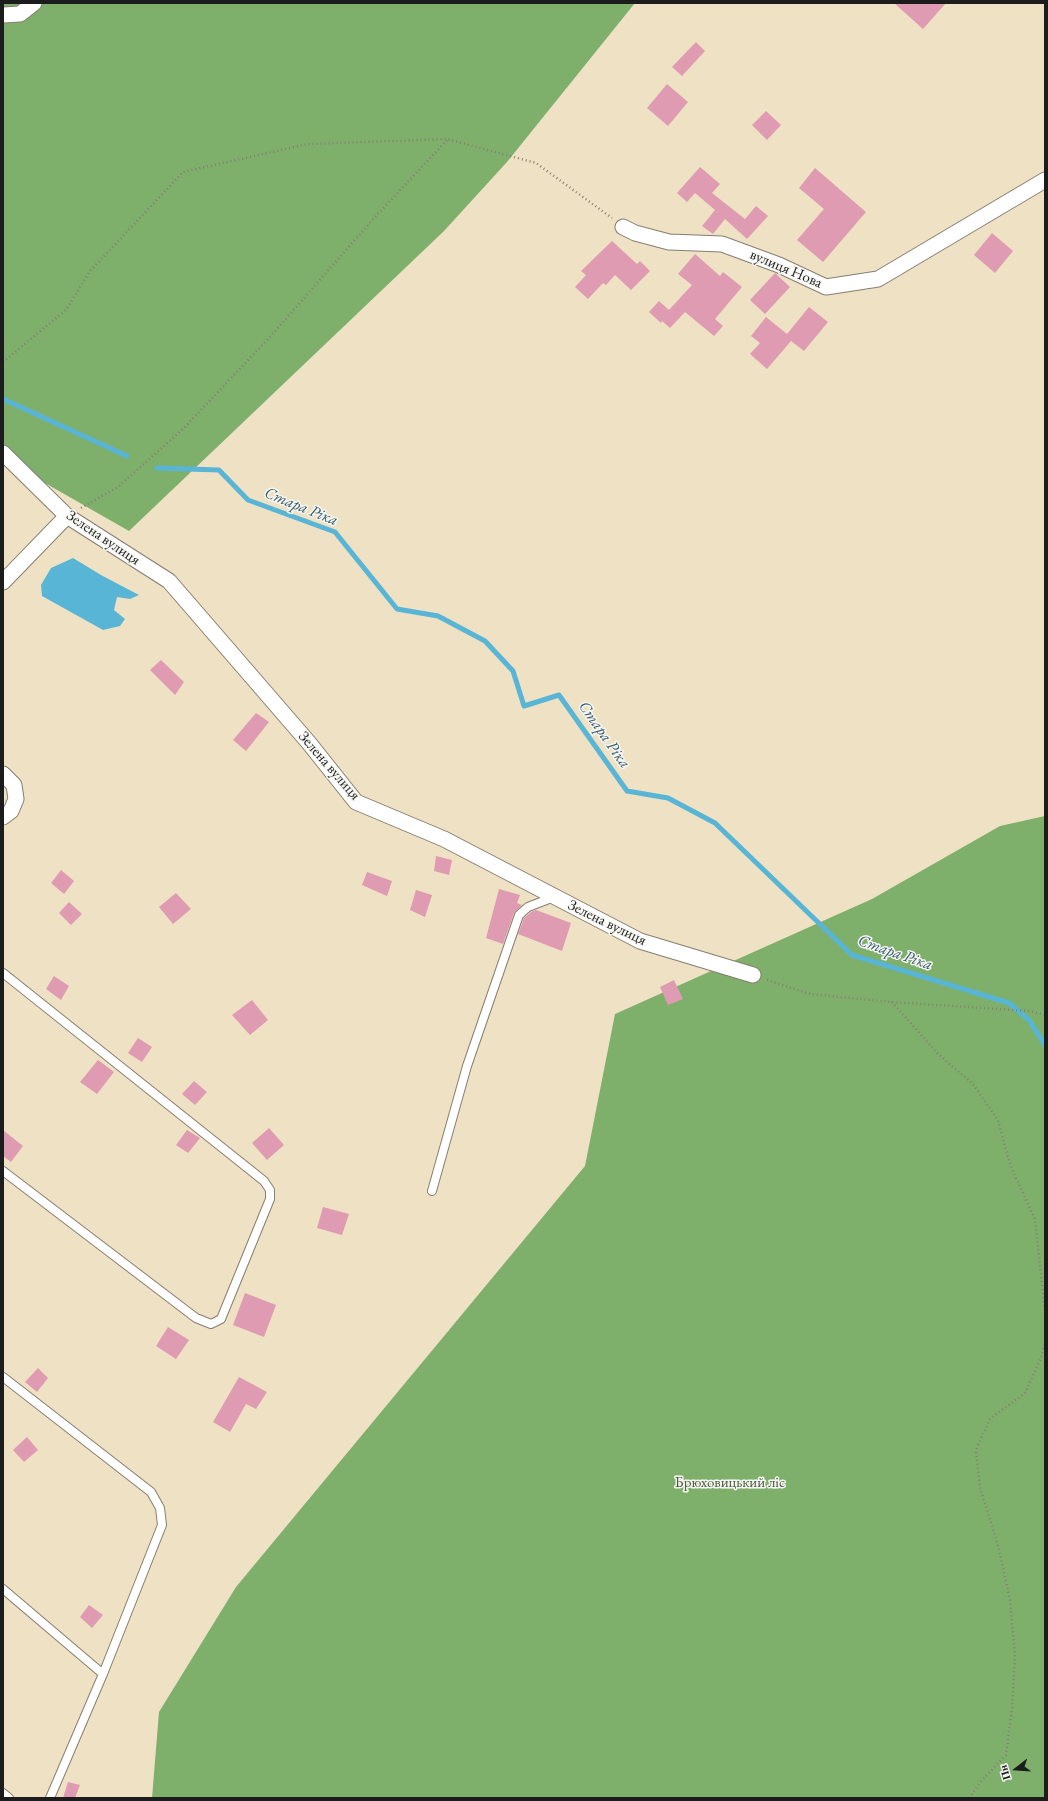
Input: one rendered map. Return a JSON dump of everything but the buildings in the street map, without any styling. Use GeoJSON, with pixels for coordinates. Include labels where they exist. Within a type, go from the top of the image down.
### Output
{"type":"FeatureCollection","features":[{"type":"Feature","properties":{"kind":"street"},"geometry":{"type":"LineString","coordinates":[[3,15],[20,14],[34,3]]}},
{"type":"Feature","properties":{"kind":"street","name":"вулиця Нова"},"geometry":{"type":"LineString","coordinates":[[623,227],[634,233],[669,242],[722,244],[779,265],[826,287],[878,279],[1045,180]]}},
{"type":"Feature","properties":{"kind":"street","name":"Зелена вулиця"},"geometry":{"type":"LineString","coordinates":[[3,453],[67,516],[169,581],[309,743],[356,802],[444,839],[640,941],[753,975]]}},
{"type":"Feature","properties":{"kind":"street"},"geometry":{"type":"LineString","coordinates":[[3,582],[67,516]]}},
{"type":"Feature","properties":{"kind":"street"},"geometry":{"type":"LineString","coordinates":[[3,774],[14,785],[16,800],[11,811],[3,817]]}},
{"type":"Feature","properties":{"kind":"lane"},"geometry":{"type":"LineString","coordinates":[[432,1191],[467,1066],[519,915],[528,907],[554,897]]}},
{"type":"Feature","properties":{"kind":"lane"},"geometry":{"type":"LineString","coordinates":[[3,973],[264,1181],[270,1190],[270,1199],[221,1319],[211,1324],[196,1318],[3,1171]]}},
{"type":"Feature","properties":{"kind":"lane"},"geometry":{"type":"LineString","coordinates":[[3,1377],[151,1492],[160,1508],[162,1525],[103,1674],[50,1798]]}},
{"type":"Feature","properties":{"kind":"lane"},"geometry":{"type":"LineString","coordinates":[[3,1589],[103,1674]]}},
{"type":"Feature","properties":{"kind":"lane"},"geometry":{"type":"LineString","coordinates":[[3,1793],[9,1798]]}},
{"type":"Feature","properties":{"kind":"path"},"geometry":{"type":"LineString","coordinates":[[3,362],[66,310],[90,270],[183,172],[308,144],[447,139],[536,163],[623,227]]}},
{"type":"Feature","properties":{"kind":"path"},"geometry":{"type":"LineString","coordinates":[[67,516],[118,487],[182,430],[269,338],[447,139]]}},
{"type":"Feature","properties":{"kind":"path"},"geometry":{"type":"LineString","coordinates":[[753,975],[810,994],[892,1002],[1029,1011],[1045,1015]]}},
{"type":"Feature","properties":{"kind":"path"},"geometry":{"type":"LineString","coordinates":[[892,1002],[938,1054],[972,1084],[998,1120],[1010,1165],[1035,1220],[1045,1312]]}},
{"type":"Feature","properties":{"kind":"path"},"geometry":{"type":"LineString","coordinates":[[969,1798],[982,1780],[1006,1755],[1012,1709],[1015,1655],[1010,1600],[1000,1550],[980,1487],[976,1450],[990,1419],[1025,1393],[1041,1358],[1045,1343]]}},
{"type":"Feature","properties":{"kind":"green space"},"geometry":{"type":"Polygon","coordinates":[[[3,3],[635,3],[507,162],[444,231],[129,531],[3,459],[3,3]]]}},
{"type":"Feature","properties":{"kind":"green space","name":"Брюховицький ліс"},"geometry":{"type":"Polygon","coordinates":[[[1045,816],[1045,1798],[152,1798],[159,1712],[236,1587],[585,1166],[615,1014],[872,899],[1000,826],[1045,816]]]}},
{"type":"Feature","properties":{"kind":"water"},"geometry":{"type":"Polygon","coordinates":[[[73,558],[139,595],[130,599],[117,597],[114,610],[125,619],[120,626],[103,630],[42,596],[41,585],[51,568],[73,558]]]}},
{"type":"Feature","properties":{"kind":"waterway","name":"Стара Ріка"},"geometry":{"type":"LineString","coordinates":[[3,399],[127,456]]}},
{"type":"Feature","properties":{"kind":"waterway","name":"Стара Ріка"},"geometry":{"type":"LineString","coordinates":[[157,468],[219,470],[248,500],[335,532],[397,609],[438,616],[485,641],[513,671],[524,706],[559,695],[627,791],[668,798],[715,823],[852,955],[1009,1003],[1029,1020],[1045,1045]]}}]}
